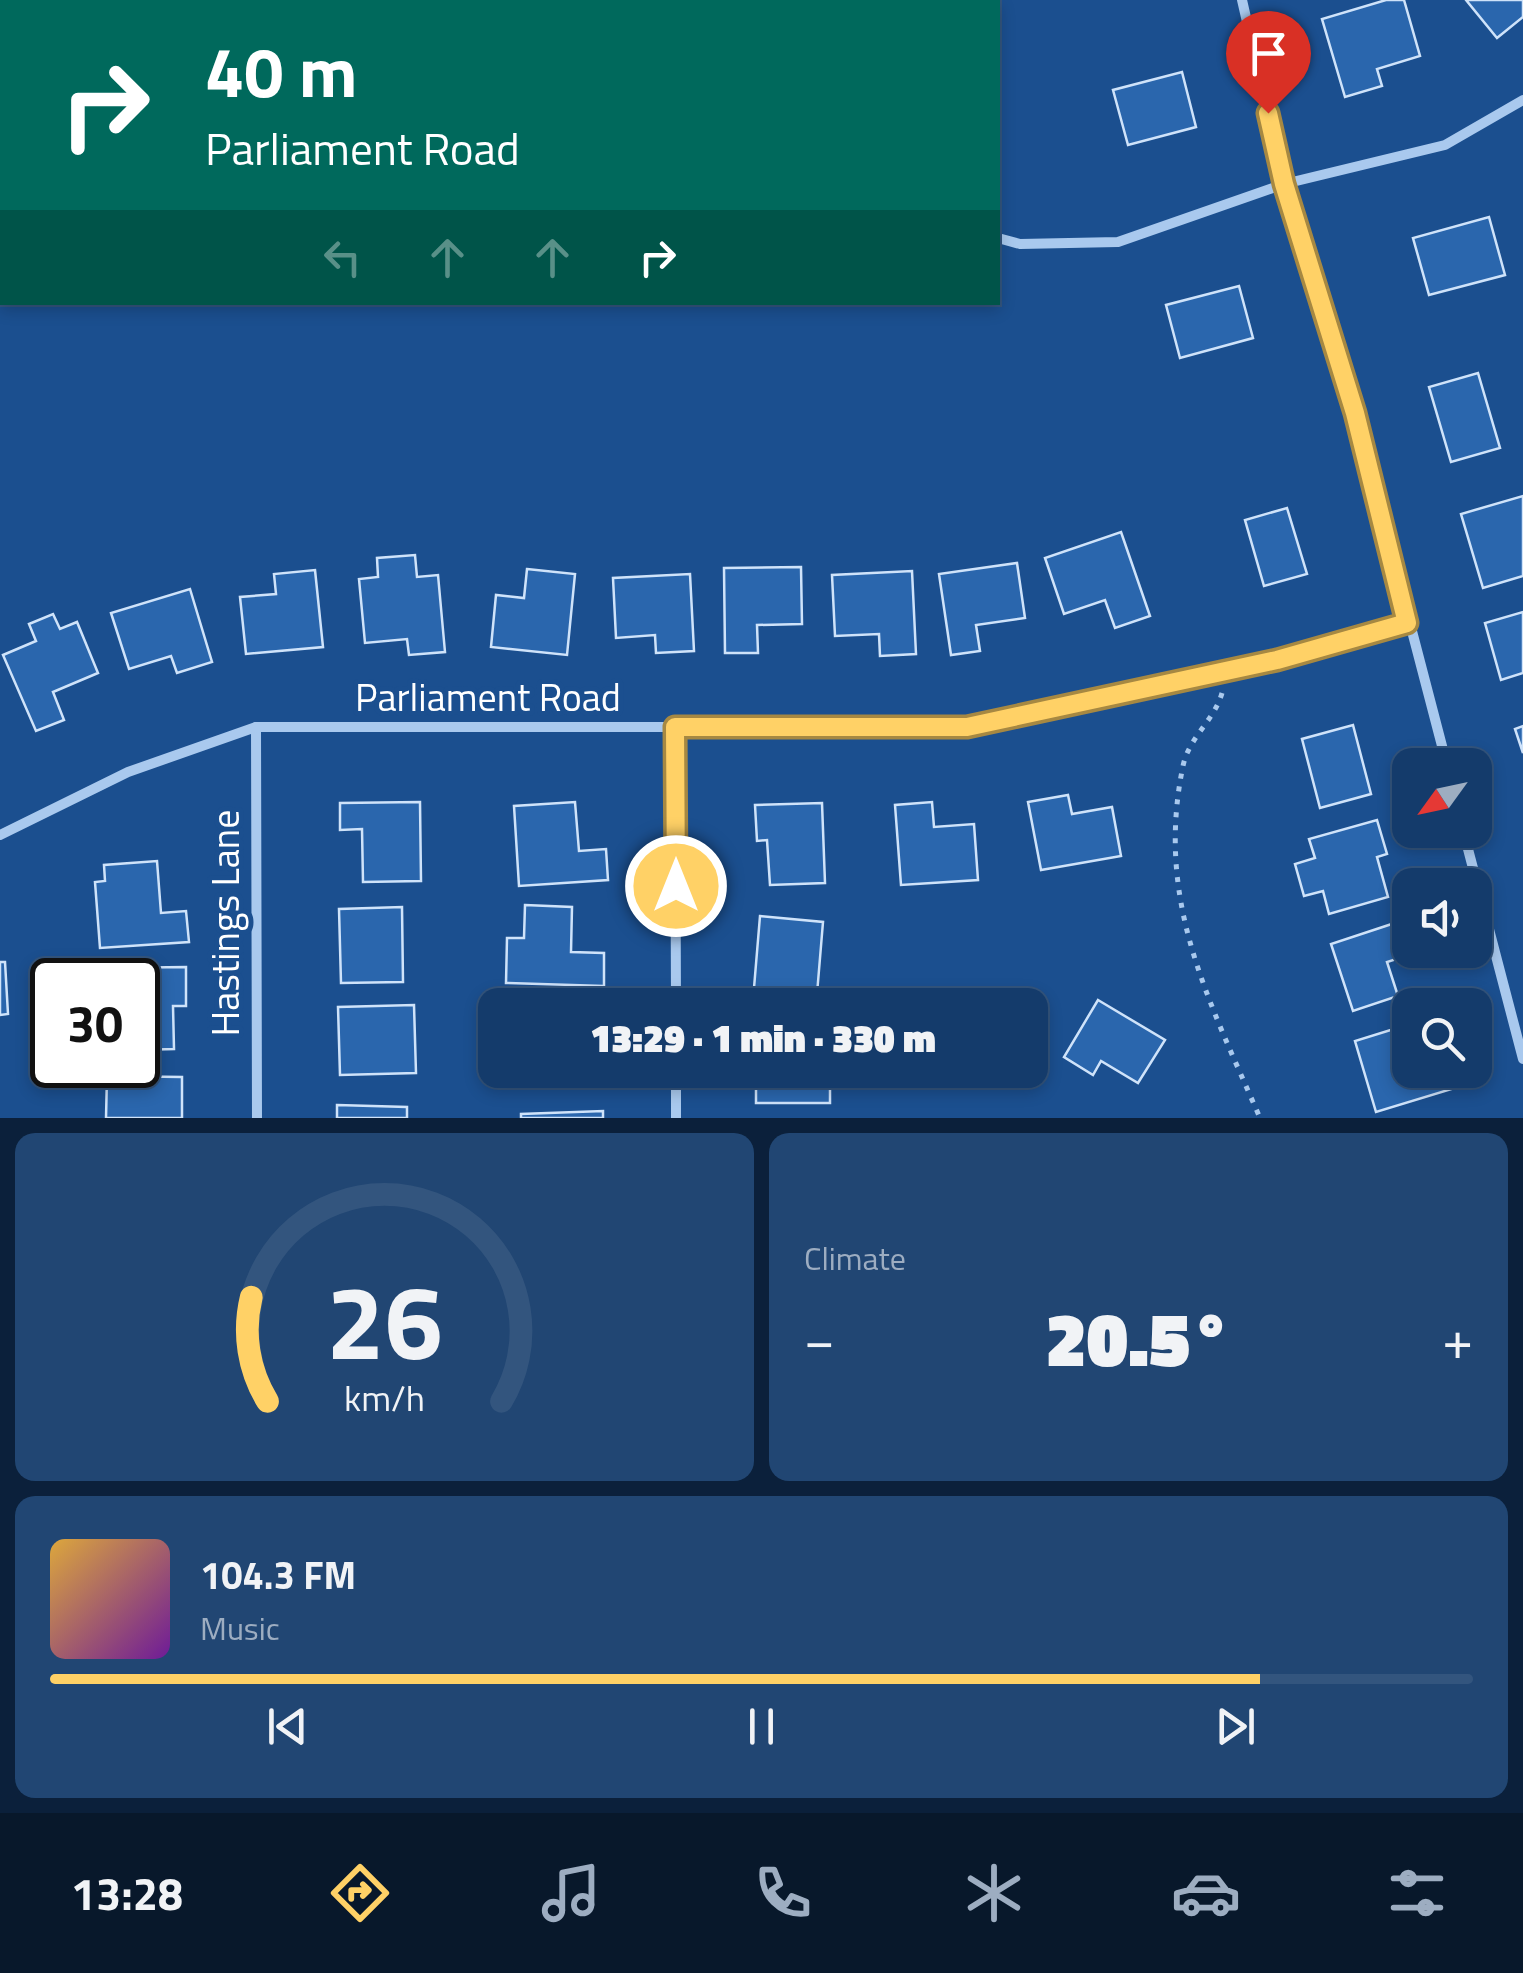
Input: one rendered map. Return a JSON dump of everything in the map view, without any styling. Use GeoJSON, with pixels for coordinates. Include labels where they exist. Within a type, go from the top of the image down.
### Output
{"type":"FeatureCollection","features":[{"type":"Feature","properties":{"kind":"street"},"geometry":{"type":"LineString","coordinates":[[1242,0],[1284,184],[1355,413],[1441,748]]}},
{"type":"Feature","properties":{"kind":"street"},"geometry":{"type":"LineString","coordinates":[[1000,239],[1020,244],[1118,242],[1284,184],[1445,145],[1523,100]]}},
{"type":"Feature","properties":{"kind":"street","name":"Parliament Road"},"geometry":{"type":"LineString","coordinates":[[0,835],[128,772],[256,727],[967,727],[1228,671],[1407,623]]}},
{"type":"Feature","properties":{"kind":"street","name":"Hastings Lane"},"geometry":{"type":"LineString","coordinates":[[256,727],[257,1118]]}},
{"type":"Feature","properties":{"kind":"street"},"geometry":{"type":"LineString","coordinates":[[675,727],[676,988]]}},
{"type":"Feature","properties":{"kind":"street"},"geometry":{"type":"LineString","coordinates":[[1468,848],[1523,1059]]}},
{"type":"Feature","properties":{"kind":"street"},"geometry":{"type":"LineString","coordinates":[[676,1088],[676,1118]]}},
{"type":"Feature","properties":{"kind":"path"},"geometry":{"type":"LineString","coordinates":[[1228,671],[1217,709],[1186,755],[1172,855],[1194,961],[1260,1118]]}},
{"type":"Feature","properties":{"kind":"building"},"geometry":{"type":"Polygon","coordinates":[[[1386,0],[1404,0],[1420,56],[1377,69],[1382,86],[1345,97],[1322,19],[1386,0]]]}},
{"type":"Feature","properties":{"kind":"building"},"geometry":{"type":"Polygon","coordinates":[[[1466,0],[1523,0],[1523,17],[1497,38],[1466,0]]]}},
{"type":"Feature","properties":{"kind":"building"},"geometry":{"type":"Polygon","coordinates":[[[1182,72],[1196,127],[1128,145],[1113,90],[1182,72]]]}},
{"type":"Feature","properties":{"kind":"building"},"geometry":{"type":"Polygon","coordinates":[[[1489,217],[1505,275],[1429,295],[1413,238],[1489,217]]]}},
{"type":"Feature","properties":{"kind":"building"},"geometry":{"type":"Polygon","coordinates":[[[1239,286],[1253,338],[1180,358],[1166,305],[1239,286]]]}},
{"type":"Feature","properties":{"kind":"building"},"geometry":{"type":"Polygon","coordinates":[[[1478,373],[1500,448],[1451,462],[1429,387],[1478,373]]]}},
{"type":"Feature","properties":{"kind":"building"},"geometry":{"type":"Polygon","coordinates":[[[1523,496],[1523,576],[1483,588],[1461,514],[1523,496]]]}},
{"type":"Feature","properties":{"kind":"building"},"geometry":{"type":"Polygon","coordinates":[[[1287,508],[1307,574],[1264,586],[1245,520],[1287,508]]]}},
{"type":"Feature","properties":{"kind":"building"},"geometry":{"type":"Polygon","coordinates":[[[1121,532],[1150,616],[1115,628],[1105,600],[1064,614],[1045,558],[1121,532]]]}},
{"type":"Feature","properties":{"kind":"building"},"geometry":{"type":"Polygon","coordinates":[[[415,555],[417,577],[438,575],[445,652],[409,655],[407,639],[365,643],[359,579],[378,577],[377,558],[415,555]]]}},
{"type":"Feature","properties":{"kind":"building"},"geometry":{"type":"Polygon","coordinates":[[[1017,563],[1025,618],[976,625],[980,651],[951,655],[939,574],[1017,563]]]}},
{"type":"Feature","properties":{"kind":"building"},"geometry":{"type":"Polygon","coordinates":[[[801,567],[802,624],[757,625],[758,653],[725,653],[724,568],[801,567]]]}},
{"type":"Feature","properties":{"kind":"building"},"geometry":{"type":"Polygon","coordinates":[[[527,569],[575,574],[567,655],[491,647],[496,595],[524,598],[527,569]]]}},
{"type":"Feature","properties":{"kind":"building"},"geometry":{"type":"Polygon","coordinates":[[[315,570],[323,647],[246,654],[240,597],[276,594],[274,574],[315,570]]]}},
{"type":"Feature","properties":{"kind":"building"},"geometry":{"type":"Polygon","coordinates":[[[912,571],[916,654],[880,656],[879,634],[835,636],[832,575],[912,571]]]}},
{"type":"Feature","properties":{"kind":"building"},"geometry":{"type":"Polygon","coordinates":[[[690,574],[694,651],[656,653],[655,635],[616,638],[613,578],[690,574]]]}},
{"type":"Feature","properties":{"kind":"building"},"geometry":{"type":"Polygon","coordinates":[[[190,589],[212,662],[177,673],[171,656],[129,669],[111,613],[190,589]]]}},
{"type":"Feature","properties":{"kind":"building"},"geometry":{"type":"Polygon","coordinates":[[[1523,612],[1523,673],[1501,680],[1485,623],[1523,612]]]}},
{"type":"Feature","properties":{"kind":"building"},"geometry":{"type":"Polygon","coordinates":[[[53,614],[60,629],[77,622],[98,673],[53,692],[64,720],[36,731],[3,655],[36,641],[29,624],[53,614]]]}},
{"type":"Feature","properties":{"kind":"building"},"geometry":{"type":"Polygon","coordinates":[[[1353,725],[1371,794],[1320,808],[1302,739],[1353,725]]]}},
{"type":"Feature","properties":{"kind":"building"},"geometry":{"type":"Polygon","coordinates":[[[1523,726],[1523,753],[1515,729],[1523,726]]]}},
{"type":"Feature","properties":{"kind":"building"},"geometry":{"type":"Polygon","coordinates":[[[1068,795],[1072,814],[1112,807],[1121,856],[1041,870],[1028,802],[1068,795]]]}},
{"type":"Feature","properties":{"kind":"building"},"geometry":{"type":"Polygon","coordinates":[[[420,802],[421,881],[363,882],[362,829],[340,830],[340,803],[420,802]]]}},
{"type":"Feature","properties":{"kind":"building"},"geometry":{"type":"Polygon","coordinates":[[[575,802],[579,851],[606,849],[608,880],[519,886],[514,806],[575,802]]]}},
{"type":"Feature","properties":{"kind":"building"},"geometry":{"type":"Polygon","coordinates":[[[932,802],[934,827],[974,824],[978,880],[901,885],[895,805],[932,802]]]}},
{"type":"Feature","properties":{"kind":"building"},"geometry":{"type":"Polygon","coordinates":[[[822,803],[825,883],[770,885],[767,840],[757,841],[755,805],[822,803]]]}},
{"type":"Feature","properties":{"kind":"building"},"geometry":{"type":"Polygon","coordinates":[[[1377,820],[1387,854],[1377,857],[1388,897],[1329,914],[1323,891],[1304,896],[1295,864],[1315,858],[1309,839],[1377,820]]]}},
{"type":"Feature","properties":{"kind":"building"},"geometry":{"type":"Polygon","coordinates":[[[157,861],[161,913],[186,911],[189,942],[100,948],[95,882],[105,881],[104,865],[157,861]]]}},
{"type":"Feature","properties":{"kind":"building"},"geometry":{"type":"Polygon","coordinates":[[[525,905],[572,907],[571,952],[604,953],[604,986],[506,983],[507,938],[524,938],[525,905]]]}},
{"type":"Feature","properties":{"kind":"building"},"geometry":{"type":"Polygon","coordinates":[[[402,907],[403,982],[341,983],[339,909],[402,907]]]}},
{"type":"Feature","properties":{"kind":"building"},"geometry":{"type":"Polygon","coordinates":[[[760,916],[823,922],[818,988],[754,988],[760,916]]]}},
{"type":"Feature","properties":{"kind":"building"},"geometry":{"type":"Polygon","coordinates":[[[1392,924],[1392,960],[1387,962],[1395,988],[1392,988],[1392,998],[1353,1011],[1331,944],[1392,924]]]}},
{"type":"Feature","properties":{"kind":"building"},"geometry":{"type":"Polygon","coordinates":[[[0,962],[5,962],[8,1014],[0,1015],[0,962]]]}},
{"type":"Feature","properties":{"kind":"building"},"geometry":{"type":"Polygon","coordinates":[[[160,967],[186,967],[186,1006],[173,1006],[174,1049],[160,1049],[160,967]]]}},
{"type":"Feature","properties":{"kind":"building"},"geometry":{"type":"Polygon","coordinates":[[[1098,1000],[1165,1040],[1138,1083],[1101,1061],[1093,1075],[1064,1057],[1098,1000]]]}},
{"type":"Feature","properties":{"kind":"building"},"geometry":{"type":"Polygon","coordinates":[[[414,1005],[416,1073],[340,1075],[338,1007],[414,1005]]]}},
{"type":"Feature","properties":{"kind":"building"},"geometry":{"type":"Polygon","coordinates":[[[1392,1030],[1392,1088],[1455,1088],[1376,1112],[1355,1041],[1392,1030]]]}},
{"type":"Feature","properties":{"kind":"building"},"geometry":{"type":"Polygon","coordinates":[[[160,1077],[182,1077],[182,1118],[106,1118],[107,1088],[160,1088],[160,1077]]]}},
{"type":"Feature","properties":{"kind":"building"},"geometry":{"type":"Polygon","coordinates":[[[756,1088],[830,1088],[830,1103],[756,1103],[756,1088]]]}},
{"type":"Feature","properties":{"kind":"building"},"geometry":{"type":"Polygon","coordinates":[[[337,1105],[407,1107],[407,1118],[337,1118],[337,1105]]]}},
{"type":"Feature","properties":{"kind":"building"},"geometry":{"type":"Polygon","coordinates":[[[603,1111],[603,1118],[521,1118],[521,1114],[603,1111]]]}},
{"type":"Feature","properties":{"kind":"route"},"geometry":{"type":"LineString","coordinates":[[676,886],[675,727],[967,727],[1277,660],[1407,623],[1355,413],[1284,184],[1268,113]]}}]}
